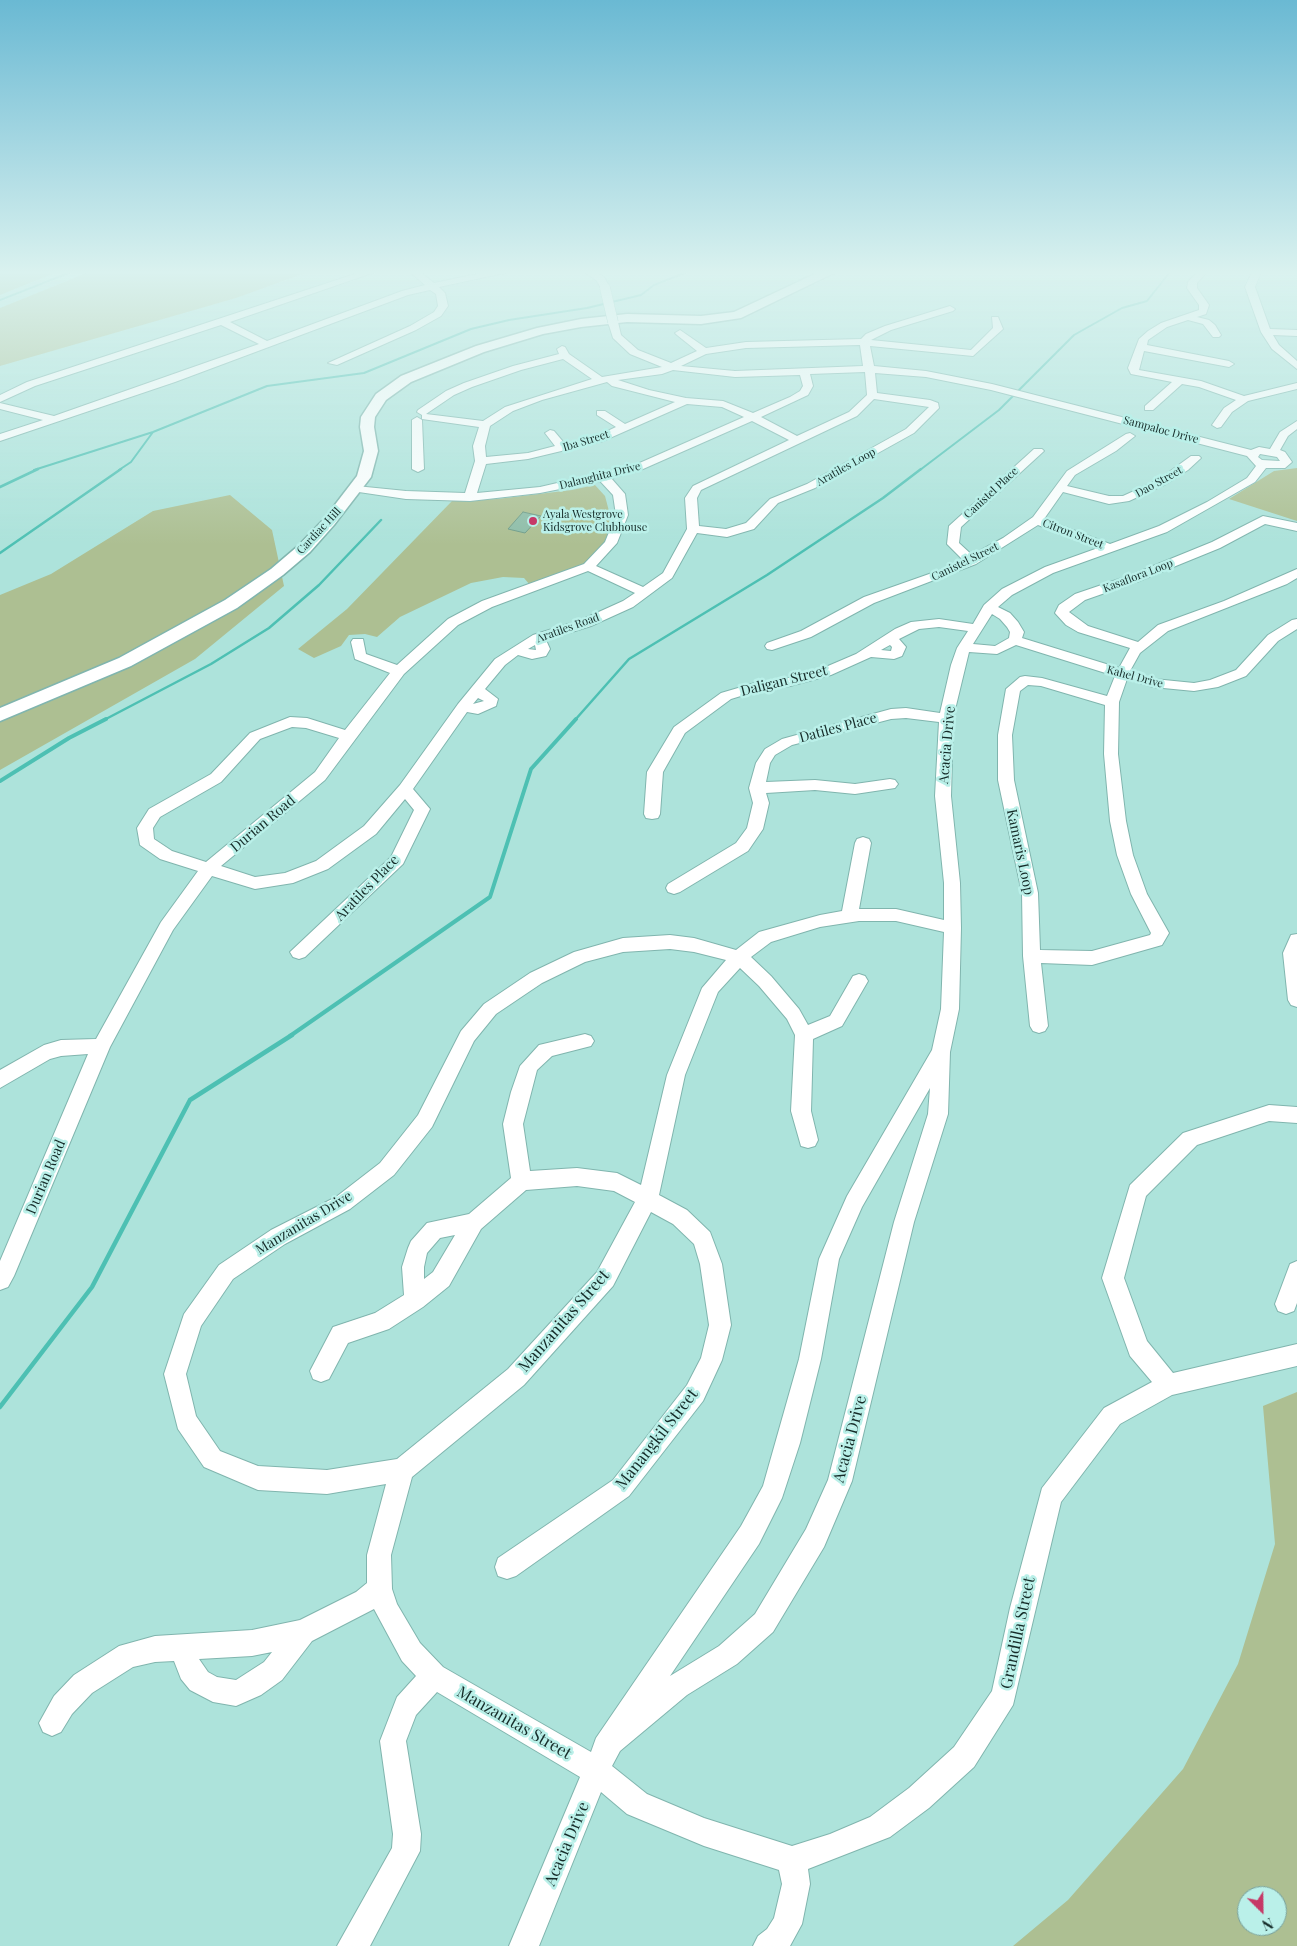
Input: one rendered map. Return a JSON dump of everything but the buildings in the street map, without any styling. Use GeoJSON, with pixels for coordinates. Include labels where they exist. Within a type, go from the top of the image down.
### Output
{"type":"FeatureCollection","features":[{"type":"Feature","properties":{"kind":"main road","name":"Cardiac Hill"},"geometry":{"type":"LineString","coordinates":[[0,715],[125,662],[231,604],[277,572],[304,549],[356,489],[364,477],[371,451],[367,427],[368,417],[373,408],[391,389],[423,371],[444,363]]}},
{"type":"Feature","properties":{"kind":"street"},"geometry":{"type":"LineString","coordinates":[[0,399],[31,384],[97,363]]}},
{"type":"Feature","properties":{"kind":"street"},"geometry":{"type":"LineString","coordinates":[[0,438],[216,363]]}},
{"type":"Feature","properties":{"kind":"street"},"geometry":{"type":"LineString","coordinates":[[418,469],[422,417],[450,393],[445,388],[454,386],[461,388],[501,366],[517,368],[533,363]]}},
{"type":"Feature","properties":{"kind":"street"},"geometry":{"type":"LineString","coordinates":[[579,363],[605,379],[628,388],[686,401],[723,404],[754,417],[798,442]]}},
{"type":"Feature","properties":{"kind":"street","name":"Sampaloc Drive"},"geometry":{"type":"LineString","coordinates":[[660,363],[670,367],[726,374],[868,369],[926,374],[992,387],[1100,414],[1257,459]]}},
{"type":"Feature","properties":{"kind":"street"},"geometry":{"type":"LineString","coordinates":[[422,417],[485,424],[509,408],[605,379],[647,374],[679,363]]}},
{"type":"Feature","properties":{"kind":"street"},"geometry":{"type":"LineString","coordinates":[[693,529],[694,519],[691,498],[697,488],[798,442],[853,414],[872,396],[872,385],[867,363]]}},
{"type":"Feature","properties":{"kind":"street"},"geometry":{"type":"LineString","coordinates":[[1135,363],[1133,368],[1135,372],[1180,380],[1244,399]]}},
{"type":"Feature","properties":{"kind":"street"},"geometry":{"type":"LineString","coordinates":[[1223,363],[1229,364]]}},
{"type":"Feature","properties":{"kind":"street","name":"Dalanghita Drive"},"geometry":{"type":"LineString","coordinates":[[356,489],[406,495],[470,497],[540,490],[603,477],[640,467],[804,393],[808,386],[804,370]]}},
{"type":"Feature","properties":{"kind":"street"},"geometry":{"type":"LineString","coordinates":[[1149,408],[1180,380]]}},
{"type":"Feature","properties":{"kind":"street"},"geometry":{"type":"LineString","coordinates":[[1217,425],[1228,410],[1244,399],[1262,392],[1297,386]]}},
{"type":"Feature","properties":{"kind":"street","name":"Aratiles Loop"},"geometry":{"type":"LineString","coordinates":[[693,529],[727,533],[750,526],[774,501],[811,486],[910,431],[934,408],[934,405],[930,402],[872,396]]}},
{"type":"Feature","properties":{"kind":"street","name":"Iba Street"},"geometry":{"type":"LineString","coordinates":[[481,461],[563,449],[599,439],[686,401]]}},
{"type":"Feature","properties":{"kind":"street"},"geometry":{"type":"LineString","coordinates":[[0,406],[52,419]]}},
{"type":"Feature","properties":{"kind":"street"},"geometry":{"type":"LineString","coordinates":[[601,413],[625,428]]}},
{"type":"Feature","properties":{"kind":"street"},"geometry":{"type":"LineString","coordinates":[[470,497],[481,461],[479,446],[485,424]]}},
{"type":"Feature","properties":{"kind":"street"},"geometry":{"type":"LineString","coordinates":[[1274,452],[1284,434],[1297,424]]}},
{"type":"Feature","properties":{"kind":"street"},"geometry":{"type":"LineString","coordinates":[[550,433],[563,449]]}},
{"type":"Feature","properties":{"kind":"street","name":"Canistel Street"},"geometry":{"type":"LineString","coordinates":[[772,646],[806,634],[877,597],[923,582],[972,561],[1007,541],[1038,520],[1071,473],[1112,450],[1130,436]]}},
{"type":"Feature","properties":{"kind":"street"},"geometry":{"type":"LineString","coordinates":[[1259,450],[1274,452],[1284,457],[1284,464],[1273,466],[1257,459],[1259,450]]}},
{"type":"Feature","properties":{"kind":"street","name":"Canistel Place"},"geometry":{"type":"LineString","coordinates":[[972,561],[953,544],[955,526],[1038,451]]}},
{"type":"Feature","properties":{"kind":"street","name":"Dao Street"},"geometry":{"type":"LineString","coordinates":[[1060,488],[1109,500],[1125,499],[1162,482],[1184,468],[1195,458]]}},
{"type":"Feature","properties":{"kind":"street","name":"Acacia Drive"},"geometry":{"type":"LineString","coordinates":[[610,1742],[678,1686],[728,1655],[764,1623],[815,1538],[840,1482],[904,1222],[938,1114],[941,1052],[950,1009],[953,928],[952,883],[943,796],[946,718],[958,665],[964,648],[989,608],[1007,592],[1049,570],[1163,529],[1210,504],[1251,480],[1257,459]]}},
{"type":"Feature","properties":{"kind":"street","name":"Durian Road"},"geometry":{"type":"LineString","coordinates":[[0,1280],[7,1269],[101,1046],[167,926],[209,868],[320,776],[348,736],[399,671],[428,642],[462,618],[487,604],[520,590],[588,567],[611,543],[622,515],[619,494],[603,477]]}},
{"type":"Feature","properties":{"kind":"street","name":"Citron Street"},"geometry":{"type":"LineString","coordinates":[[1038,520],[1109,548]]}},
{"type":"Feature","properties":{"kind":"street","name":"Kasaflora Loop"},"geometry":{"type":"LineString","coordinates":[[1140,647],[1083,629],[1071,622],[1062,613],[1064,608],[1080,597],[1135,578],[1216,545],[1263,520],[1297,527]]}},
{"type":"Feature","properties":{"kind":"street","name":"Aratiles Road"},"geometry":{"type":"LineString","coordinates":[[476,690],[500,662],[516,650],[532,655],[540,654],[543,649],[538,638],[586,623],[628,604],[668,575],[693,529]]}},
{"type":"Feature","properties":{"kind":"street"},"geometry":{"type":"LineString","coordinates":[[588,567],[643,592]]}},
{"type":"Feature","properties":{"kind":"street"},"geometry":{"type":"LineString","coordinates":[[1032,956],[1092,958],[1156,940],[1160,933],[1139,894],[1125,855],[1118,822],[1111,754],[1112,702],[1122,674],[1135,651],[1163,628],[1229,604],[1297,573]]}},
{"type":"Feature","properties":{"kind":"street"},"geometry":{"type":"LineString","coordinates":[[964,648],[997,650],[1015,640],[1017,632],[1013,625],[1005,616],[989,608]]}},
{"type":"Feature","properties":{"kind":"street","name":"Daligan Street"},"geometry":{"type":"LineString","coordinates":[[652,814],[654,772],[678,730],[726,696],[755,687],[790,682],[826,672],[868,652],[916,625],[939,622],[976,628]]}},
{"type":"Feature","properties":{"kind":"street","name":"Kahel Drive"},"geometry":{"type":"LineString","coordinates":[[1015,640],[1122,674],[1172,686],[1213,684],[1241,673],[1273,638],[1297,623]]}},
{"type":"Feature","properties":{"kind":"street"},"geometry":{"type":"LineString","coordinates":[[358,642],[360,656],[399,671]]}},
{"type":"Feature","properties":{"kind":"street","name":"Kamaris Loop"},"geometry":{"type":"LineString","coordinates":[[1039,1026],[1032,956],[1030,893],[1011,811],[1006,780],[1005,735],[1013,689],[1025,680],[1042,682],[1112,702]]}},
{"type":"Feature","properties":{"kind":"street"},"geometry":{"type":"LineString","coordinates":[[348,736],[307,723],[290,722],[255,736],[216,778],[154,813],[145,828],[146,841],[166,855],[255,883],[287,879],[322,865],[370,830],[405,789],[463,707],[476,690],[491,699],[491,704],[478,708],[463,707]]}},
{"type":"Feature","properties":{"kind":"street","name":"Datiles Place"},"geometry":{"type":"LineString","coordinates":[[674,888],[742,847],[755,830],[761,803],[757,788],[763,763],[770,752],[787,742],[891,714],[906,713],[946,718]]}},
{"type":"Feature","properties":{"kind":"street"},"geometry":{"type":"LineString","coordinates":[[757,788],[815,785],[855,789],[890,784]]}},
{"type":"Feature","properties":{"kind":"street","name":"Aratiles Place"},"geometry":{"type":"LineString","coordinates":[[299,952],[334,922],[397,860],[422,809],[405,789]]}},
{"type":"Feature","properties":{"kind":"street"},"geometry":{"type":"LineString","coordinates":[[849,917],[863,843]]}},
{"type":"Feature","properties":{"kind":"street","name":"Manzanitas Street"},"geometry":{"type":"LineString","coordinates":[[597,1771],[434,1676],[412,1652],[388,1612],[379,1589],[379,1555],[402,1470],[516,1377],[605,1279],[648,1198],[676,1075],[712,988],[739,958],[765,937],[820,921],[849,917],[896,916],[953,928]]}},
{"type":"Feature","properties":{"kind":"street"},"geometry":{"type":"LineString","coordinates":[[1297,940],[1292,953],[1297,1000]]}},
{"type":"Feature","properties":{"kind":"street","name":"Manzanitas Drive"},"geometry":{"type":"LineString","coordinates":[[402,1470],[327,1482],[258,1478],[212,1459],[186,1421],[176,1374],[192,1321],[226,1272],[278,1237],[343,1204],[387,1169],[425,1121],[467,1036],[490,1009],[536,978],[580,956],[623,945],[670,942],[694,945],[739,958]]}},
{"type":"Feature","properties":{"kind":"street"},"geometry":{"type":"LineString","coordinates":[[739,958],[765,981],[793,1014],[804,1035],[801,1111],[808,1140]]}},
{"type":"Feature","properties":{"kind":"street"},"geometry":{"type":"LineString","coordinates":[[804,1035],[836,1021],[859,980]]}},
{"type":"Feature","properties":{"kind":"street"},"geometry":{"type":"LineString","coordinates":[[321,1371],[341,1335],[381,1322],[415,1300],[441,1279],[474,1222],[522,1180],[514,1124],[520,1092],[529,1066],[546,1050],[585,1041]]}},
{"type":"Feature","properties":{"kind":"street"},"geometry":{"type":"LineString","coordinates":[[0,1080],[44,1053],[62,1048],[101,1046]]}},
{"type":"Feature","properties":{"kind":"street","name":"Acacia Drive"},"geometry":{"type":"LineString","coordinates":[[524,1946],[610,1742],[750,1534],[774,1490],[810,1359],[829,1259],[854,1202],[941,1052]]}},
{"type":"Feature","properties":{"kind":"street"},"geometry":{"type":"LineString","coordinates":[[1168,1385],[1138,1348],[1113,1278],[1137,1191],[1190,1139],[1269,1113],[1297,1114]]}},
{"type":"Feature","properties":{"kind":"street","name":"Manangkil Street"},"geometry":{"type":"LineString","coordinates":[[508,1567],[621,1488],[695,1393],[711,1360],[720,1326],[711,1264],[703,1239],[680,1217],[616,1182],[577,1177],[522,1180]]}},
{"type":"Feature","properties":{"kind":"street"},"geometry":{"type":"LineString","coordinates":[[415,1300],[413,1267],[418,1248],[434,1230],[474,1222]]}},
{"type":"Feature","properties":{"kind":"street"},"geometry":{"type":"LineString","coordinates":[[1286,1304],[1297,1271]]}},
{"type":"Feature","properties":{"kind":"street","name":"Grandilla Street"},"geometry":{"type":"LineString","coordinates":[[792,1860],[830,1848],[880,1827],[919,1798],[964,1757],[1004,1696],[1022,1608],[1050,1496],[1112,1416],[1168,1385],[1297,1355]]}},
{"type":"Feature","properties":{"kind":"street"},"geometry":{"type":"LineString","coordinates":[[52,1723],[63,1705],[83,1684],[128,1654],[155,1649],[252,1643],[303,1632],[366,1601],[379,1589]]}},
{"type":"Feature","properties":{"kind":"street"},"geometry":{"type":"LineString","coordinates":[[183,1648],[190,1670],[199,1680],[213,1690],[236,1693],[252,1686],[273,1671],[303,1632]]}},
{"type":"Feature","properties":{"kind":"street"},"geometry":{"type":"LineString","coordinates":[[352,1946],[364,1932],[406,1851],[407,1834],[393,1741],[406,1706],[434,1676]]}},
{"type":"Feature","properties":{"kind":"street"},"geometry":{"type":"LineString","coordinates":[[597,1771],[638,1804],[704,1832],[792,1860],[796,1884],[787,1924],[777,1939],[768,1946]]}},
{"type":"Feature","properties":{"kind":"green space"},"geometry":{"type":"Polygon","coordinates":[[[0,363],[11,363],[0,366],[0,363]]]}},
{"type":"Feature","properties":{"kind":"green space"},"geometry":{"type":"Polygon","coordinates":[[[1297,468],[1297,521],[1229,499],[1274,471],[1297,468]]]}},
{"type":"Feature","properties":{"kind":"green space"},"geometry":{"type":"Polygon","coordinates":[[[595,485],[605,496],[610,515],[607,541],[584,565],[530,585],[524,578],[503,577],[471,583],[400,617],[377,637],[365,634],[349,635],[341,646],[314,658],[298,649],[347,609],[452,501],[497,499],[572,490],[595,485]]]}},
{"type":"Feature","properties":{"kind":"green space"},"geometry":{"type":"Polygon","coordinates":[[[230,495],[272,530],[284,586],[195,659],[0,770],[0,595],[51,574],[153,511],[230,495]]]}},
{"type":"Feature","properties":{"kind":"green space"},"geometry":{"type":"Polygon","coordinates":[[[1297,1392],[1297,1946],[1013,1946],[1068,1900],[1183,1769],[1238,1664],[1275,1544],[1263,1406],[1297,1392]]]}},
{"type":"Feature","properties":{"kind":"waterway"},"geometry":{"type":"LineString","coordinates":[[153,432],[267,386],[364,373],[389,363]]}},
{"type":"Feature","properties":{"kind":"waterway"},"geometry":{"type":"LineString","coordinates":[[920,470],[999,410],[1046,363]]}},
{"type":"Feature","properties":{"kind":"waterway"},"geometry":{"type":"LineString","coordinates":[[34,470],[153,432]]}},
{"type":"Feature","properties":{"kind":"waterway"},"geometry":{"type":"LineString","coordinates":[[119,470],[131,462],[153,432]]}},
{"type":"Feature","properties":{"kind":"waterway"},"geometry":{"type":"LineString","coordinates":[[0,487],[38,469]]}},
{"type":"Feature","properties":{"kind":"waterway"},"geometry":{"type":"LineString","coordinates":[[0,553],[121,469]]}},
{"type":"Feature","properties":{"kind":"waterway"},"geometry":{"type":"LineString","coordinates":[[575,720],[629,659],[767,575],[883,498],[921,469]]}},
{"type":"Feature","properties":{"kind":"waterway"},"geometry":{"type":"LineString","coordinates":[[104,720],[211,664],[269,628],[319,585],[381,520]]}},
{"type":"Feature","properties":{"kind":"waterway"},"geometry":{"type":"LineString","coordinates":[[0,781],[69,738],[106,719]]}},
{"type":"Feature","properties":{"kind":"waterway"},"geometry":{"type":"LineString","coordinates":[[290,1036],[490,897],[531,769],[576,719]]}},
{"type":"Feature","properties":{"kind":"waterway"},"geometry":{"type":"LineString","coordinates":[[0,1407],[92,1287],[190,1100],[292,1035]]}},
{"type":"Feature","properties":{"kind":"place","name":"Ayala Westgrove Kidsgrove Clubhouse"},"geometry":{"type":"Point","coordinates":[533,521]}}]}
